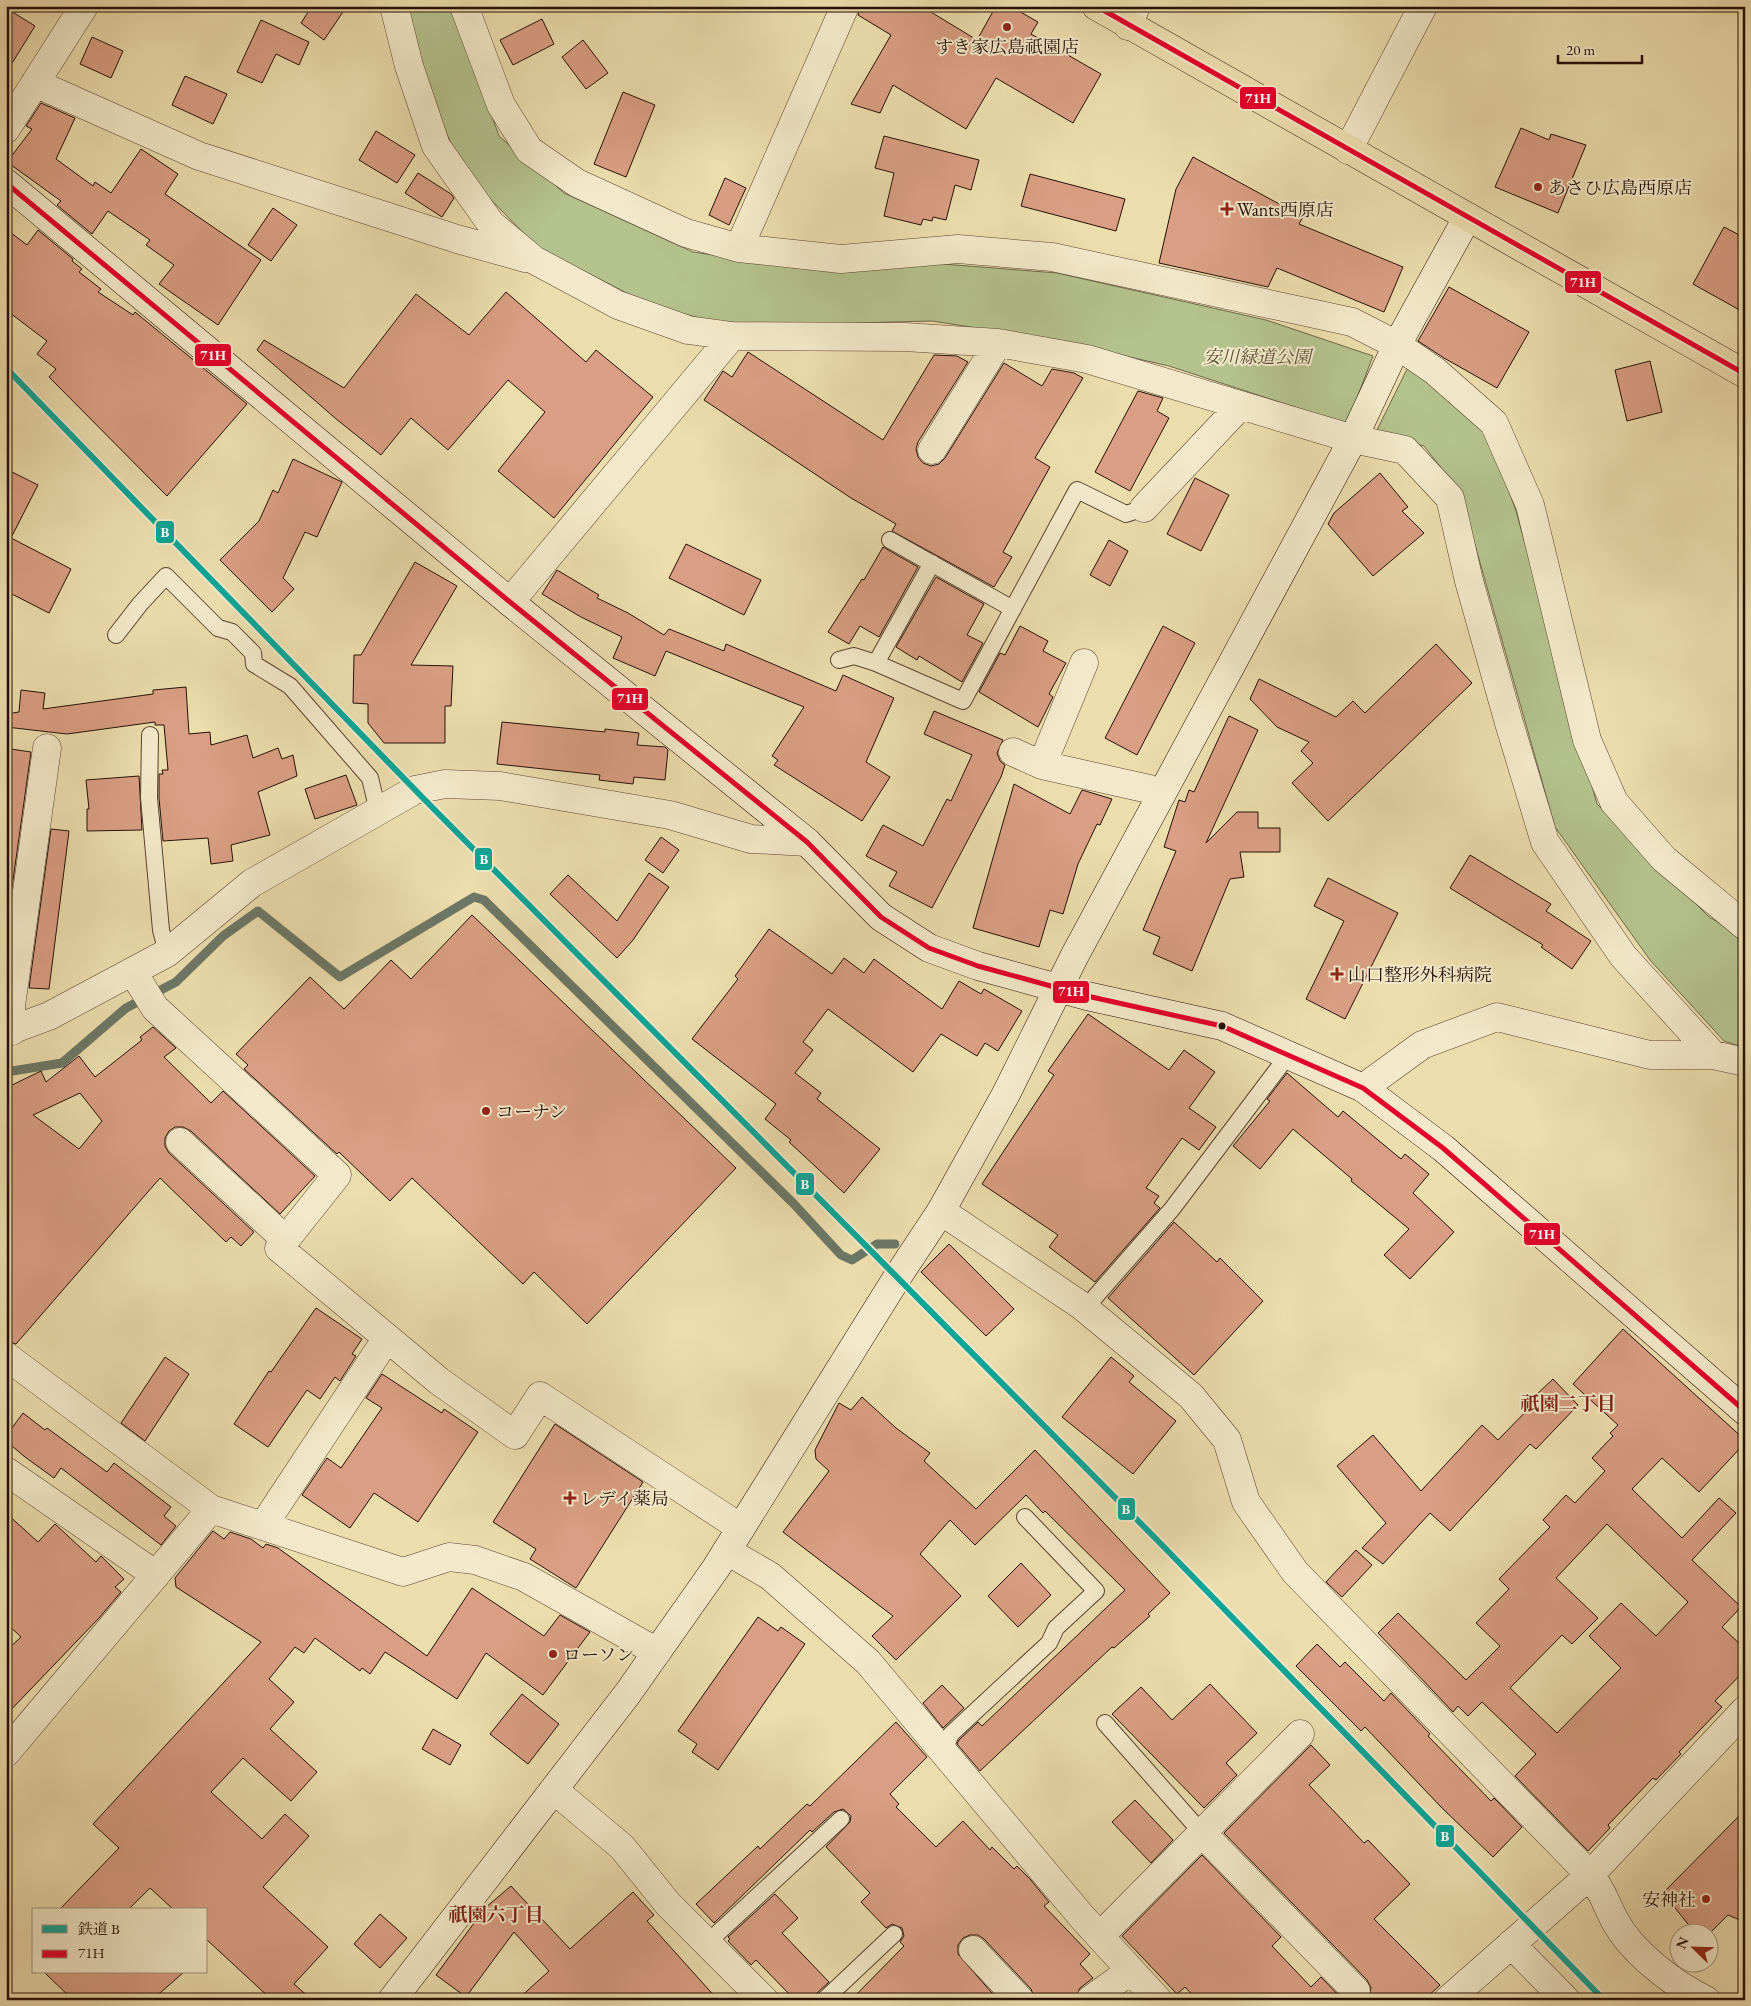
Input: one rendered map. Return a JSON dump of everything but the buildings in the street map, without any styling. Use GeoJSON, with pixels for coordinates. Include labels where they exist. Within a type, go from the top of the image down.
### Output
{"type":"FeatureCollection","features":[{"type":"Feature","properties":{"kind":"highway"},"geometry":{"type":"LineString","coordinates":[[1096,6],[1132,16],[1348,150],[1745,374]]}},
{"type":"Feature","properties":{"kind":"street"},"geometry":{"type":"LineString","coordinates":[[6,129],[84,6]]}},
{"type":"Feature","properties":{"kind":"street"},"geometry":{"type":"LineString","coordinates":[[394,6],[410,66],[436,146],[492,224],[534,260],[618,305],[688,330],[732,336],[905,337],[998,343],[1087,359],[1353,439],[1405,450],[1450,498],[1469,581],[1545,842],[1623,956],[1713,1055]]}},
{"type":"Feature","properties":{"kind":"street"},"geometry":{"type":"LineString","coordinates":[[464,6],[501,105],[530,150],[577,183],[686,233],[739,248],[841,259],[958,249],[1052,258],[1352,322],[1397,345],[1435,371],[1494,423],[1530,505],[1587,740],[1614,802],[1664,858],[1745,926]]}},
{"type":"Feature","properties":{"kind":"street"},"geometry":{"type":"LineString","coordinates":[[739,248],[845,6]]}},
{"type":"Feature","properties":{"kind":"street"},"geometry":{"type":"LineString","coordinates":[[1348,150],[1423,6]]}},
{"type":"Feature","properties":{"kind":"street"},"geometry":{"type":"LineString","coordinates":[[35,83],[199,156],[457,239],[534,260]]}},
{"type":"Feature","properties":{"kind":"street"},"geometry":{"type":"LineString","coordinates":[[6,183],[510,602],[808,842],[881,917],[929,948],[978,966],[1058,988],[1222,1026],[1363,1088],[1443,1148],[1745,1411]]}},
{"type":"Feature","properties":{"kind":"street"},"geometry":{"type":"LineString","coordinates":[[392,2000],[554,1790],[657,1652],[734,1540],[898,1276],[941,1211],[1006,1094],[1058,988],[1353,439],[1397,345],[1467,218]]}},
{"type":"Feature","properties":{"kind":"street"},"geometry":{"type":"LineString","coordinates":[[510,602],[732,336]]}},
{"type":"Feature","properties":{"kind":"street"},"geometry":{"type":"LineString","coordinates":[[932,450],[998,343]]}},
{"type":"Feature","properties":{"kind":"street"},"geometry":{"type":"LineString","coordinates":[[1144,508],[1241,405]]}},
{"type":"Feature","properties":{"kind":"street"},"geometry":{"type":"LineString","coordinates":[[1042,766],[1084,663]]}},
{"type":"Feature","properties":{"kind":"street"},"geometry":{"type":"LineString","coordinates":[[46,748],[10,1006],[9,1031],[49,1016],[167,953],[252,883],[415,790],[445,784],[500,786],[670,815],[751,839],[808,842]]}},
{"type":"Feature","properties":{"kind":"street"},"geometry":{"type":"LineString","coordinates":[[1012,752],[1042,766],[1149,789],[1161,795]]}},
{"type":"Feature","properties":{"kind":"street"},"geometry":{"type":"LineString","coordinates":[[133,972],[155,1008],[337,1175],[280,1248],[439,1381],[515,1435],[540,1396],[734,1540],[770,1576],[868,1662],[1130,1971],[1158,2000]]}},
{"type":"Feature","properties":{"kind":"street"},"geometry":{"type":"LineString","coordinates":[[1363,1088],[1422,1045],[1497,1017],[1650,1055],[1713,1055],[1745,1062]]}},
{"type":"Feature","properties":{"kind":"street"},"geometry":{"type":"LineString","coordinates":[[180,1142],[286,1240]]}},
{"type":"Feature","properties":{"kind":"street"},"geometry":{"type":"LineString","coordinates":[[941,1211],[1082,1306],[1191,1396],[1227,1440],[1246,1502],[1296,1572],[1590,1875],[1603,1891],[1614,1920],[1652,1966],[1706,2000]]}},
{"type":"Feature","properties":{"kind":"street"},"geometry":{"type":"LineString","coordinates":[[263,1526],[387,1338]]}},
{"type":"Feature","properties":{"kind":"street"},"geometry":{"type":"LineString","coordinates":[[6,1356],[211,1509],[403,1572],[449,1557],[475,1560],[524,1577],[657,1652]]}},
{"type":"Feature","properties":{"kind":"street"},"geometry":{"type":"LineString","coordinates":[[6,1471],[156,1575]]}},
{"type":"Feature","properties":{"kind":"street"},"geometry":{"type":"LineString","coordinates":[[6,1753],[211,1509]]}},
{"type":"Feature","properties":{"kind":"street"},"geometry":{"type":"LineString","coordinates":[[1448,2000],[1590,1875],[1745,1710]]}},
{"type":"Feature","properties":{"kind":"street"},"geometry":{"type":"LineString","coordinates":[[1100,1936],[1300,1734]]}},
{"type":"Feature","properties":{"kind":"street"},"geometry":{"type":"LineString","coordinates":[[554,1790],[622,1847],[668,1904],[764,2000]]}},
{"type":"Feature","properties":{"kind":"street"},"geometry":{"type":"LineString","coordinates":[[1202,1833],[1356,1991]]}},
{"type":"Feature","properties":{"kind":"street"},"geometry":{"type":"LineString","coordinates":[[1510,1944],[1566,2000]]}},
{"type":"Feature","properties":{"kind":"street"},"geometry":{"type":"LineString","coordinates":[[973,1950],[1020,2000]]}},
{"type":"Feature","properties":{"kind":"street"},"geometry":{"type":"LineString","coordinates":[[1090,2000],[1130,1971]]}},
{"type":"Feature","properties":{"kind":"lane"},"geometry":{"type":"LineString","coordinates":[[839,660],[854,656],[876,663],[963,701],[1077,490],[1126,514],[1144,508]]}},
{"type":"Feature","properties":{"kind":"lane"},"geometry":{"type":"LineString","coordinates":[[890,540],[1013,609]]}},
{"type":"Feature","properties":{"kind":"lane"},"geometry":{"type":"LineString","coordinates":[[876,663],[932,563]]}},
{"type":"Feature","properties":{"kind":"lane"},"geometry":{"type":"LineString","coordinates":[[116,635],[140,604],[166,576],[218,628],[232,632],[253,653],[254,664],[290,686],[370,778],[378,811]]}},
{"type":"Feature","properties":{"kind":"lane"},"geometry":{"type":"LineString","coordinates":[[150,735],[149,798],[161,930],[167,953]]}},
{"type":"Feature","properties":{"kind":"lane"},"geometry":{"type":"LineString","coordinates":[[1095,1297],[1172,1210],[1289,1054]]}},
{"type":"Feature","properties":{"kind":"lane"},"geometry":{"type":"LineString","coordinates":[[943,1752],[951,1734],[1049,1643],[1056,1628],[1096,1591],[1025,1517]]}},
{"type":"Feature","properties":{"kind":"lane"},"geometry":{"type":"LineString","coordinates":[[1105,1723],[1202,1833]]}},
{"type":"Feature","properties":{"kind":"lane"},"geometry":{"type":"LineString","coordinates":[[707,1944],[840,1820]]}},
{"type":"Feature","properties":{"kind":"lane"},"geometry":{"type":"LineString","coordinates":[[824,2000],[894,1934]]}},
{"type":"Feature","properties":{"kind":"green space","name":"安川緑道公園"},"geometry":{"type":"Polygon","coordinates":[[[406,6],[452,6],[499,136],[564,193],[693,252],[803,268],[930,263],[1057,273],[1266,320],[1373,356],[1347,424],[1169,366],[1060,341],[932,321],[734,326],[654,307],[537,247],[466,174],[433,106],[406,6]]]}},
{"type":"Feature","properties":{"kind":"green space"},"geometry":{"type":"Polygon","coordinates":[[[1410,363],[1488,433],[1516,511],[1597,804],[1709,917],[1745,938],[1745,1048],[1724,1041],[1650,960],[1555,827],[1460,492],[1424,446],[1376,432],[1410,363]]]}},
{"type":"Feature","properties":{"kind":"waterway"},"geometry":{"type":"LineString","coordinates":[[6,1072],[62,1063],[126,1008],[176,982],[223,936],[258,911],[340,977],[474,897],[484,900],[793,1203],[841,1255],[852,1260],[877,1244],[895,1244]]}},
{"type":"Feature","properties":{"kind":"rail line","name":"B"},"geometry":{"type":"LineString","coordinates":[[6,368],[422,797],[1163,1546],[1604,2000]]}},
{"type":"Feature","properties":{"kind":"transit line","name":"71H"},"geometry":{"type":"LineString","coordinates":[[1096,6],[1745,374]]}},
{"type":"Feature","properties":{"kind":"transit line","name":"71H"},"geometry":{"type":"LineString","coordinates":[[6,183],[510,602],[807,842],[881,917],[929,948],[978,966],[1087,996],[1222,1026],[1363,1088],[1443,1148],[1745,1411]]}},
{"type":"Feature","properties":{"kind":"place","name":"すき家広島祇園店"},"geometry":{"type":"Point","coordinates":[1007,27]}},
{"type":"Feature","properties":{"kind":"place","name":"あさひ広島西原店"},"geometry":{"type":"Point","coordinates":[1538,187]}},
{"type":"Feature","properties":{"kind":"place","name":"Wants西原店"},"geometry":{"type":"Point","coordinates":[1227,209]}},
{"type":"Feature","properties":{"kind":"place","name":"山口整形外科病院"},"geometry":{"type":"Point","coordinates":[1337,974]}},
{"type":"Feature","properties":{"kind":"place","name":"コーナン"},"geometry":{"type":"Point","coordinates":[486,1111]}},
{"type":"Feature","properties":{"kind":"place","name":"レデイ薬局"},"geometry":{"type":"Point","coordinates":[570,1498]}},
{"type":"Feature","properties":{"kind":"place","name":"ローソン"},"geometry":{"type":"Point","coordinates":[553,1654]}},
{"type":"Feature","properties":{"kind":"place","name":"安神社"},"geometry":{"type":"Point","coordinates":[1706,1899]}},
{"type":"Feature","properties":{"kind":"district","name":"祇園二丁目"},"geometry":{"type":"Point","coordinates":[1568,1403]}},
{"type":"Feature","properties":{"kind":"district","name":"祇園六丁目"},"geometry":{"type":"Point","coordinates":[496,1914]}}]}
